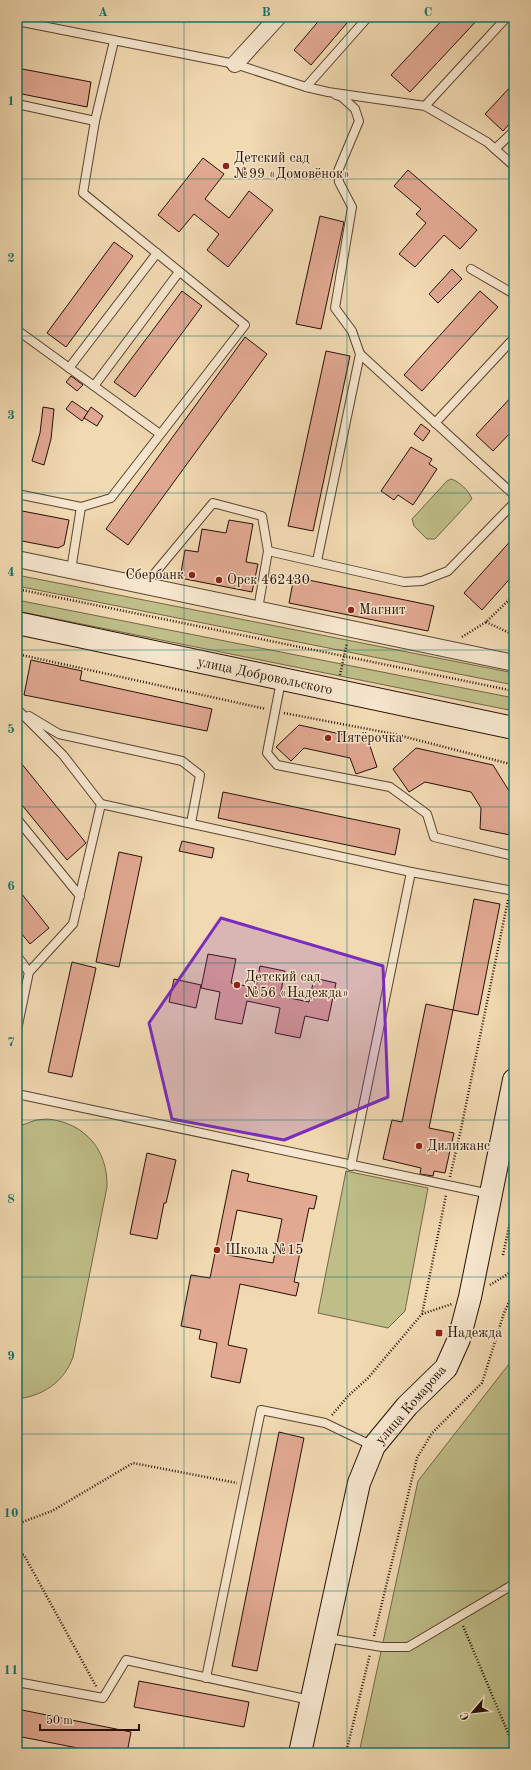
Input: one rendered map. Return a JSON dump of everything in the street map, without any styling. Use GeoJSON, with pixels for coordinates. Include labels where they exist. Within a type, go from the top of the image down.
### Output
{"type":"FeatureCollection","features":[{"type":"Feature","properties":{"kind":"street"},"geometry":{"type":"LineString","coordinates":[[235,64],[278,17]]}},
{"type":"Feature","properties":{"kind":"street"},"geometry":{"type":"LineString","coordinates":[[17,559],[514,663]]}},
{"type":"Feature","properties":{"kind":"street","name":"улица Добровольского"},"geometry":{"type":"LineString","coordinates":[[17,623],[514,728]]}},
{"type":"Feature","properties":{"kind":"street","name":"улица Комарова"},"geometry":{"type":"LineString","coordinates":[[300,1753],[360,1483],[374,1446],[407,1406],[446,1368],[459,1339],[470,1298],[514,1080]]}},
{"type":"Feature","properties":{"kind":"lane"},"geometry":{"type":"LineString","coordinates":[[306,87],[368,17]]}},
{"type":"Feature","properties":{"kind":"lane"},"geometry":{"type":"LineString","coordinates":[[425,106],[507,17]]}},
{"type":"Feature","properties":{"kind":"lane"},"geometry":{"type":"LineString","coordinates":[[17,21],[235,64],[306,87],[328,92],[425,106],[487,142],[514,166]]}},
{"type":"Feature","properties":{"kind":"lane"},"geometry":{"type":"LineString","coordinates":[[17,494],[81,507],[111,498],[245,325],[83,193],[95,121],[114,41]]}},
{"type":"Feature","properties":{"kind":"lane"},"geometry":{"type":"LineString","coordinates":[[328,92],[342,97],[356,109],[359,121],[338,171],[339,182],[352,207],[334,308],[352,331],[360,354],[514,495]]}},
{"type":"Feature","properties":{"kind":"lane"},"geometry":{"type":"LineString","coordinates":[[17,104],[95,121]]}},
{"type":"Feature","properties":{"kind":"lane"},"geometry":{"type":"LineString","coordinates":[[495,149],[514,131]]}},
{"type":"Feature","properties":{"kind":"lane"},"geometry":{"type":"LineString","coordinates":[[69,368],[157,253]]}},
{"type":"Feature","properties":{"kind":"lane"},"geometry":{"type":"LineString","coordinates":[[471,269],[514,294]]}},
{"type":"Feature","properties":{"kind":"lane"},"geometry":{"type":"LineString","coordinates":[[94,386],[179,272]]}},
{"type":"Feature","properties":{"kind":"lane"},"geometry":{"type":"LineString","coordinates":[[17,330],[160,434]]}},
{"type":"Feature","properties":{"kind":"lane"},"geometry":{"type":"LineString","coordinates":[[436,423],[514,338]]}},
{"type":"Feature","properties":{"kind":"lane"},"geometry":{"type":"LineString","coordinates":[[317,561],[360,354]]}},
{"type":"Feature","properties":{"kind":"lane"},"geometry":{"type":"LineString","coordinates":[[145,585],[213,503],[262,516],[268,551],[258,609]]}},
{"type":"Feature","properties":{"kind":"lane"},"geometry":{"type":"LineString","coordinates":[[268,551],[404,582],[422,581],[448,571],[514,503]]}},
{"type":"Feature","properties":{"kind":"lane"},"geometry":{"type":"LineString","coordinates":[[71,570],[81,507]]}},
{"type":"Feature","properties":{"kind":"lane"},"geometry":{"type":"LineString","coordinates":[[282,679],[267,753],[277,765],[390,788],[427,814],[434,837],[514,856]]}},
{"type":"Feature","properties":{"kind":"lane"},"geometry":{"type":"LineString","coordinates":[[17,709],[63,755],[101,804],[411,872],[512,890]]}},
{"type":"Feature","properties":{"kind":"lane"},"geometry":{"type":"LineString","coordinates":[[17,709],[59,734],[182,761],[200,775],[190,823]]}},
{"type":"Feature","properties":{"kind":"lane"},"geometry":{"type":"LineString","coordinates":[[17,1030],[29,972],[73,924],[101,804]]}},
{"type":"Feature","properties":{"kind":"lane"},"geometry":{"type":"LineString","coordinates":[[17,819],[80,896]]}},
{"type":"Feature","properties":{"kind":"lane"},"geometry":{"type":"LineString","coordinates":[[351,1166],[411,872]]}},
{"type":"Feature","properties":{"kind":"lane"},"geometry":{"type":"LineString","coordinates":[[17,956],[29,972]]}},
{"type":"Feature","properties":{"kind":"lane"},"geometry":{"type":"LineString","coordinates":[[17,1094],[351,1166],[491,1194]]}},
{"type":"Feature","properties":{"kind":"lane"},"geometry":{"type":"LineString","coordinates":[[206,1678],[261,1410],[325,1423],[374,1446]]}},
{"type":"Feature","properties":{"kind":"lane"},"geometry":{"type":"LineString","coordinates":[[326,1638],[372,1645],[408,1647],[460,1618],[514,1584]]}},
{"type":"Feature","properties":{"kind":"lane"},"geometry":{"type":"LineString","coordinates":[[17,1682],[103,1698],[126,1660],[312,1700]]}},
{"type":"Feature","properties":{"kind":"path"},"geometry":{"type":"LineString","coordinates":[[17,589],[514,690]]}},
{"type":"Feature","properties":{"kind":"path"},"geometry":{"type":"LineString","coordinates":[[444,648],[486,622],[513,598],[514,595]]}},
{"type":"Feature","properties":{"kind":"path"},"geometry":{"type":"LineString","coordinates":[[486,622],[514,635]]}},
{"type":"Feature","properties":{"kind":"path"},"geometry":{"type":"LineString","coordinates":[[337,691],[350,628]]}},
{"type":"Feature","properties":{"kind":"path"},"geometry":{"type":"LineString","coordinates":[[325,1423],[348,1396],[368,1378],[422,1314],[448,1185],[462,1129],[512,890],[514,872]]}},
{"type":"Feature","properties":{"kind":"path"},"geometry":{"type":"LineString","coordinates":[[503,1255],[514,1203]]}},
{"type":"Feature","properties":{"kind":"path"},"geometry":{"type":"LineString","coordinates":[[346,1753],[417,1458],[432,1434],[482,1383],[504,1313],[514,1291]]}},
{"type":"Feature","properties":{"kind":"path"},"geometry":{"type":"LineString","coordinates":[[17,1524],[52,1511],[133,1463],[246,1484]]}},
{"type":"Feature","properties":{"kind":"path"},"geometry":{"type":"LineString","coordinates":[[17,1553],[24,1555],[103,1698]]}},
{"type":"Feature","properties":{"kind":"path"},"geometry":{"type":"LineString","coordinates":[[460,1618],[474,1656],[514,1747]]}},
{"type":"Feature","properties":{"kind":"highlighted area"},"geometry":{"type":"Polygon","coordinates":[[[221,918],[383,966],[388,1097],[284,1140],[172,1119],[149,1023],[221,918]]]}},
{"type":"Feature","properties":{"kind":"shaded area"},"geometry":{"type":"Polygon","coordinates":[[[451,479],[463,487],[472,499],[435,539],[427,539],[414,526],[412,519],[447,481],[451,479]]]}},
{"type":"Feature","properties":{"kind":"shaded area"},"geometry":{"type":"Polygon","coordinates":[[[17,575],[514,673],[514,685],[17,586],[17,575]]]}},
{"type":"Feature","properties":{"kind":"shaded area"},"geometry":{"type":"Polygon","coordinates":[[[17,600],[514,698],[514,711],[17,611],[17,600]]]}},
{"type":"Feature","properties":{"kind":"shaded area"},"geometry":{"type":"Polygon","coordinates":[[[48,1119],[73,1126],[92,1141],[99,1150],[103,1161],[107,1187],[73,1357],[64,1374],[51,1386],[35,1395],[17,1399],[17,1127],[36,1120],[48,1119]]]}},
{"type":"Feature","properties":{"kind":"shaded area"},"geometry":{"type":"Polygon","coordinates":[[[346,1171],[428,1188],[405,1311],[388,1328],[318,1313],[346,1171]]]}},
{"type":"Feature","properties":{"kind":"shaded area"},"geometry":{"type":"Polygon","coordinates":[[[514,1339],[514,1753],[359,1753],[418,1481],[509,1364],[514,1339]]]}},
{"type":"Feature","properties":{"kind":"building"},"geometry":{"type":"Polygon","coordinates":[[[322,17],[352,17],[311,65],[294,50],[322,17]]]}},
{"type":"Feature","properties":{"kind":"building"},"geometry":{"type":"Polygon","coordinates":[[[445,17],[480,17],[410,92],[391,75],[445,17]]]}},
{"type":"Feature","properties":{"kind":"building"},"geometry":{"type":"Polygon","coordinates":[[[17,68],[91,82],[87,107],[17,93],[17,68]]]}},
{"type":"Feature","properties":{"kind":"building"},"geometry":{"type":"Polygon","coordinates":[[[514,83],[514,119],[503,131],[485,114],[514,83]]]}},
{"type":"Feature","properties":{"kind":"building"},"geometry":{"type":"Polygon","coordinates":[[[203,158],[224,174],[205,199],[229,218],[249,191],[273,210],[228,267],[207,250],[219,234],[194,214],[179,232],[158,215],[203,158]]]}},
{"type":"Feature","properties":{"kind":"building"},"geometry":{"type":"Polygon","coordinates":[[[408,170],[477,230],[460,249],[444,235],[415,267],[399,254],[426,223],[416,214],[421,209],[394,186],[408,170]]]}},
{"type":"Feature","properties":{"kind":"building"},"geometry":{"type":"Polygon","coordinates":[[[320,216],[344,222],[321,329],[296,324],[320,216]]]}},
{"type":"Feature","properties":{"kind":"building"},"geometry":{"type":"Polygon","coordinates":[[[114,242],[133,256],[66,347],[47,333],[114,242]]]}},
{"type":"Feature","properties":{"kind":"building"},"geometry":{"type":"Polygon","coordinates":[[[452,269],[462,279],[438,303],[429,294],[452,269]]]}},
{"type":"Feature","properties":{"kind":"building"},"geometry":{"type":"Polygon","coordinates":[[[182,291],[202,306],[135,397],[114,382],[182,291]]]}},
{"type":"Feature","properties":{"kind":"building"},"geometry":{"type":"Polygon","coordinates":[[[480,291],[498,307],[422,391],[404,375],[480,291]]]}},
{"type":"Feature","properties":{"kind":"building"},"geometry":{"type":"Polygon","coordinates":[[[245,337],[267,354],[128,545],[106,529],[245,337]]]}},
{"type":"Feature","properties":{"kind":"building"},"geometry":{"type":"Polygon","coordinates":[[[326,351],[350,356],[313,531],[288,526],[326,351]]]}},
{"type":"Feature","properties":{"kind":"building"},"geometry":{"type":"Polygon","coordinates":[[[71,376],[83,385],[77,391],[66,382],[71,376]]]}},
{"type":"Feature","properties":{"kind":"building"},"geometry":{"type":"Polygon","coordinates":[[[514,394],[514,429],[493,451],[476,435],[514,394]]]}},
{"type":"Feature","properties":{"kind":"building"},"geometry":{"type":"Polygon","coordinates":[[[72,401],[88,412],[82,421],[66,409],[72,401]]]}},
{"type":"Feature","properties":{"kind":"building"},"geometry":{"type":"Polygon","coordinates":[[[43,407],[54,409],[51,439],[44,465],[32,461],[40,433],[43,407]]]}},
{"type":"Feature","properties":{"kind":"building"},"geometry":{"type":"Polygon","coordinates":[[[91,407],[103,416],[97,426],[84,418],[91,407]]]}},
{"type":"Feature","properties":{"kind":"building"},"geometry":{"type":"Polygon","coordinates":[[[421,424],[430,431],[423,441],[414,434],[421,424]]]}},
{"type":"Feature","properties":{"kind":"building"},"geometry":{"type":"Polygon","coordinates":[[[411,447],[432,459],[429,464],[437,469],[413,505],[398,495],[394,500],[381,491],[411,447]]]}},
{"type":"Feature","properties":{"kind":"building"},"geometry":{"type":"Polygon","coordinates":[[[17,510],[69,520],[64,545],[58,548],[17,540],[17,510]]]}},
{"type":"Feature","properties":{"kind":"building"},"geometry":{"type":"Polygon","coordinates":[[[229,520],[253,524],[246,562],[258,564],[252,592],[180,578],[185,550],[198,552],[202,529],[226,533],[229,520]]]}},
{"type":"Feature","properties":{"kind":"building"},"geometry":{"type":"Polygon","coordinates":[[[514,537],[514,574],[482,610],[464,593],[514,537]]]}},
{"type":"Feature","properties":{"kind":"building"},"geometry":{"type":"Polygon","coordinates":[[[294,577],[434,606],[428,631],[289,603],[294,577]]]}},
{"type":"Feature","properties":{"kind":"building"},"geometry":{"type":"Polygon","coordinates":[[[31,660],[82,671],[80,680],[212,709],[207,731],[24,695],[31,660]]]}},
{"type":"Feature","properties":{"kind":"building"},"geometry":{"type":"Polygon","coordinates":[[[299,725],[368,740],[377,767],[356,774],[350,758],[304,748],[291,761],[276,747],[299,725]]]}},
{"type":"Feature","properties":{"kind":"building"},"geometry":{"type":"Polygon","coordinates":[[[416,748],[493,765],[514,799],[514,815],[510,835],[480,829],[481,808],[471,792],[425,782],[409,792],[393,769],[416,748]]]}},
{"type":"Feature","properties":{"kind":"building"},"geometry":{"type":"Polygon","coordinates":[[[17,758],[86,843],[67,860],[17,799],[17,758]]]}},
{"type":"Feature","properties":{"kind":"building"},"geometry":{"type":"Polygon","coordinates":[[[223,792],[400,829],[395,855],[218,818],[223,792]]]}},
{"type":"Feature","properties":{"kind":"building"},"geometry":{"type":"Polygon","coordinates":[[[182,841],[214,848],[212,858],[179,851],[182,841]]]}},
{"type":"Feature","properties":{"kind":"building"},"geometry":{"type":"Polygon","coordinates":[[[119,852],[142,857],[119,967],[96,962],[119,852]]]}},
{"type":"Feature","properties":{"kind":"building"},"geometry":{"type":"Polygon","coordinates":[[[17,888],[49,928],[30,944],[17,928],[17,888]]]}},
{"type":"Feature","properties":{"kind":"building"},"geometry":{"type":"Polygon","coordinates":[[[474,899],[500,904],[478,1015],[453,1010],[474,899]]]}},
{"type":"Feature","properties":{"kind":"building"},"geometry":{"type":"Polygon","coordinates":[[[208,954],[236,959],[231,983],[256,988],[260,966],[285,971],[280,996],[309,1002],[314,978],[336,983],[328,1021],[305,1016],[300,1038],[275,1033],[280,1008],[247,1001],[242,1024],[215,1019],[220,992],[201,988],[208,954]]]}},
{"type":"Feature","properties":{"kind":"building"},"geometry":{"type":"Polygon","coordinates":[[[72,962],[96,968],[72,1077],[48,1072],[72,962]]]}},
{"type":"Feature","properties":{"kind":"building"},"geometry":{"type":"Polygon","coordinates":[[[174,979],[201,985],[196,1008],[169,1002],[174,979]]]}},
{"type":"Feature","properties":{"kind":"building"},"geometry":{"type":"Polygon","coordinates":[[[426,1004],[453,1010],[429,1128],[454,1133],[445,1173],[434,1171],[433,1176],[420,1174],[421,1168],[383,1159],[392,1120],[402,1122],[426,1004]]]}},
{"type":"Feature","properties":{"kind":"building"},"geometry":{"type":"Polygon","coordinates":[[[147,1153],[176,1160],[166,1203],[164,1203],[157,1239],[130,1234],[147,1153]]]}},
{"type":"Feature","properties":{"kind":"building"},"geometry":{"type":"Polygon","coordinates":[[[232,1170],[249,1174],[247,1181],[317,1196],[314,1209],[309,1208],[294,1282],[299,1283],[296,1296],[240,1284],[228,1345],[247,1349],[240,1383],[211,1377],[217,1343],[199,1339],[201,1330],[181,1326],[191,1275],[210,1278],[232,1170]],[[237,1210],[228,1255],[273,1263],[282,1219],[237,1210]]]}},
{"type":"Feature","properties":{"kind":"building"},"geometry":{"type":"Polygon","coordinates":[[[279,1432],[304,1438],[257,1671],[232,1666],[279,1432]]]}},
{"type":"Feature","properties":{"kind":"building"},"geometry":{"type":"Polygon","coordinates":[[[139,1681],[249,1702],[244,1727],[134,1707],[139,1681]]]}},
{"type":"Feature","properties":{"kind":"building"},"geometry":{"type":"Polygon","coordinates":[[[17,1709],[131,1732],[127,1753],[103,1753],[17,1736],[17,1709]]]}},
{"type":"Feature","properties":{"kind":"place","name":"Детский сад №99 «Домовёнок»"},"geometry":{"type":"Point","coordinates":[226,166]}},
{"type":"Feature","properties":{"kind":"place","name":"Сбербанк"},"geometry":{"type":"Point","coordinates":[192,575]}},
{"type":"Feature","properties":{"kind":"place","name":"Орск 462430"},"geometry":{"type":"Point","coordinates":[219,580]}},
{"type":"Feature","properties":{"kind":"place","name":"Магнит"},"geometry":{"type":"Point","coordinates":[351,610]}},
{"type":"Feature","properties":{"kind":"place","name":"Пятёрочка"},"geometry":{"type":"Point","coordinates":[328,738]}},
{"type":"Feature","properties":{"kind":"place","name":"Детский сад №56 «Надежда»"},"geometry":{"type":"Point","coordinates":[237,985]}},
{"type":"Feature","properties":{"kind":"place","name":"Дилижанс"},"geometry":{"type":"Point","coordinates":[419,1146]}},
{"type":"Feature","properties":{"kind":"place","name":"Школа №15"},"geometry":{"type":"Point","coordinates":[217,1250]}},
{"type":"Feature","properties":{"kind":"place","name":"Надежда"},"geometry":{"type":"Point","coordinates":[439,1333]}}]}
